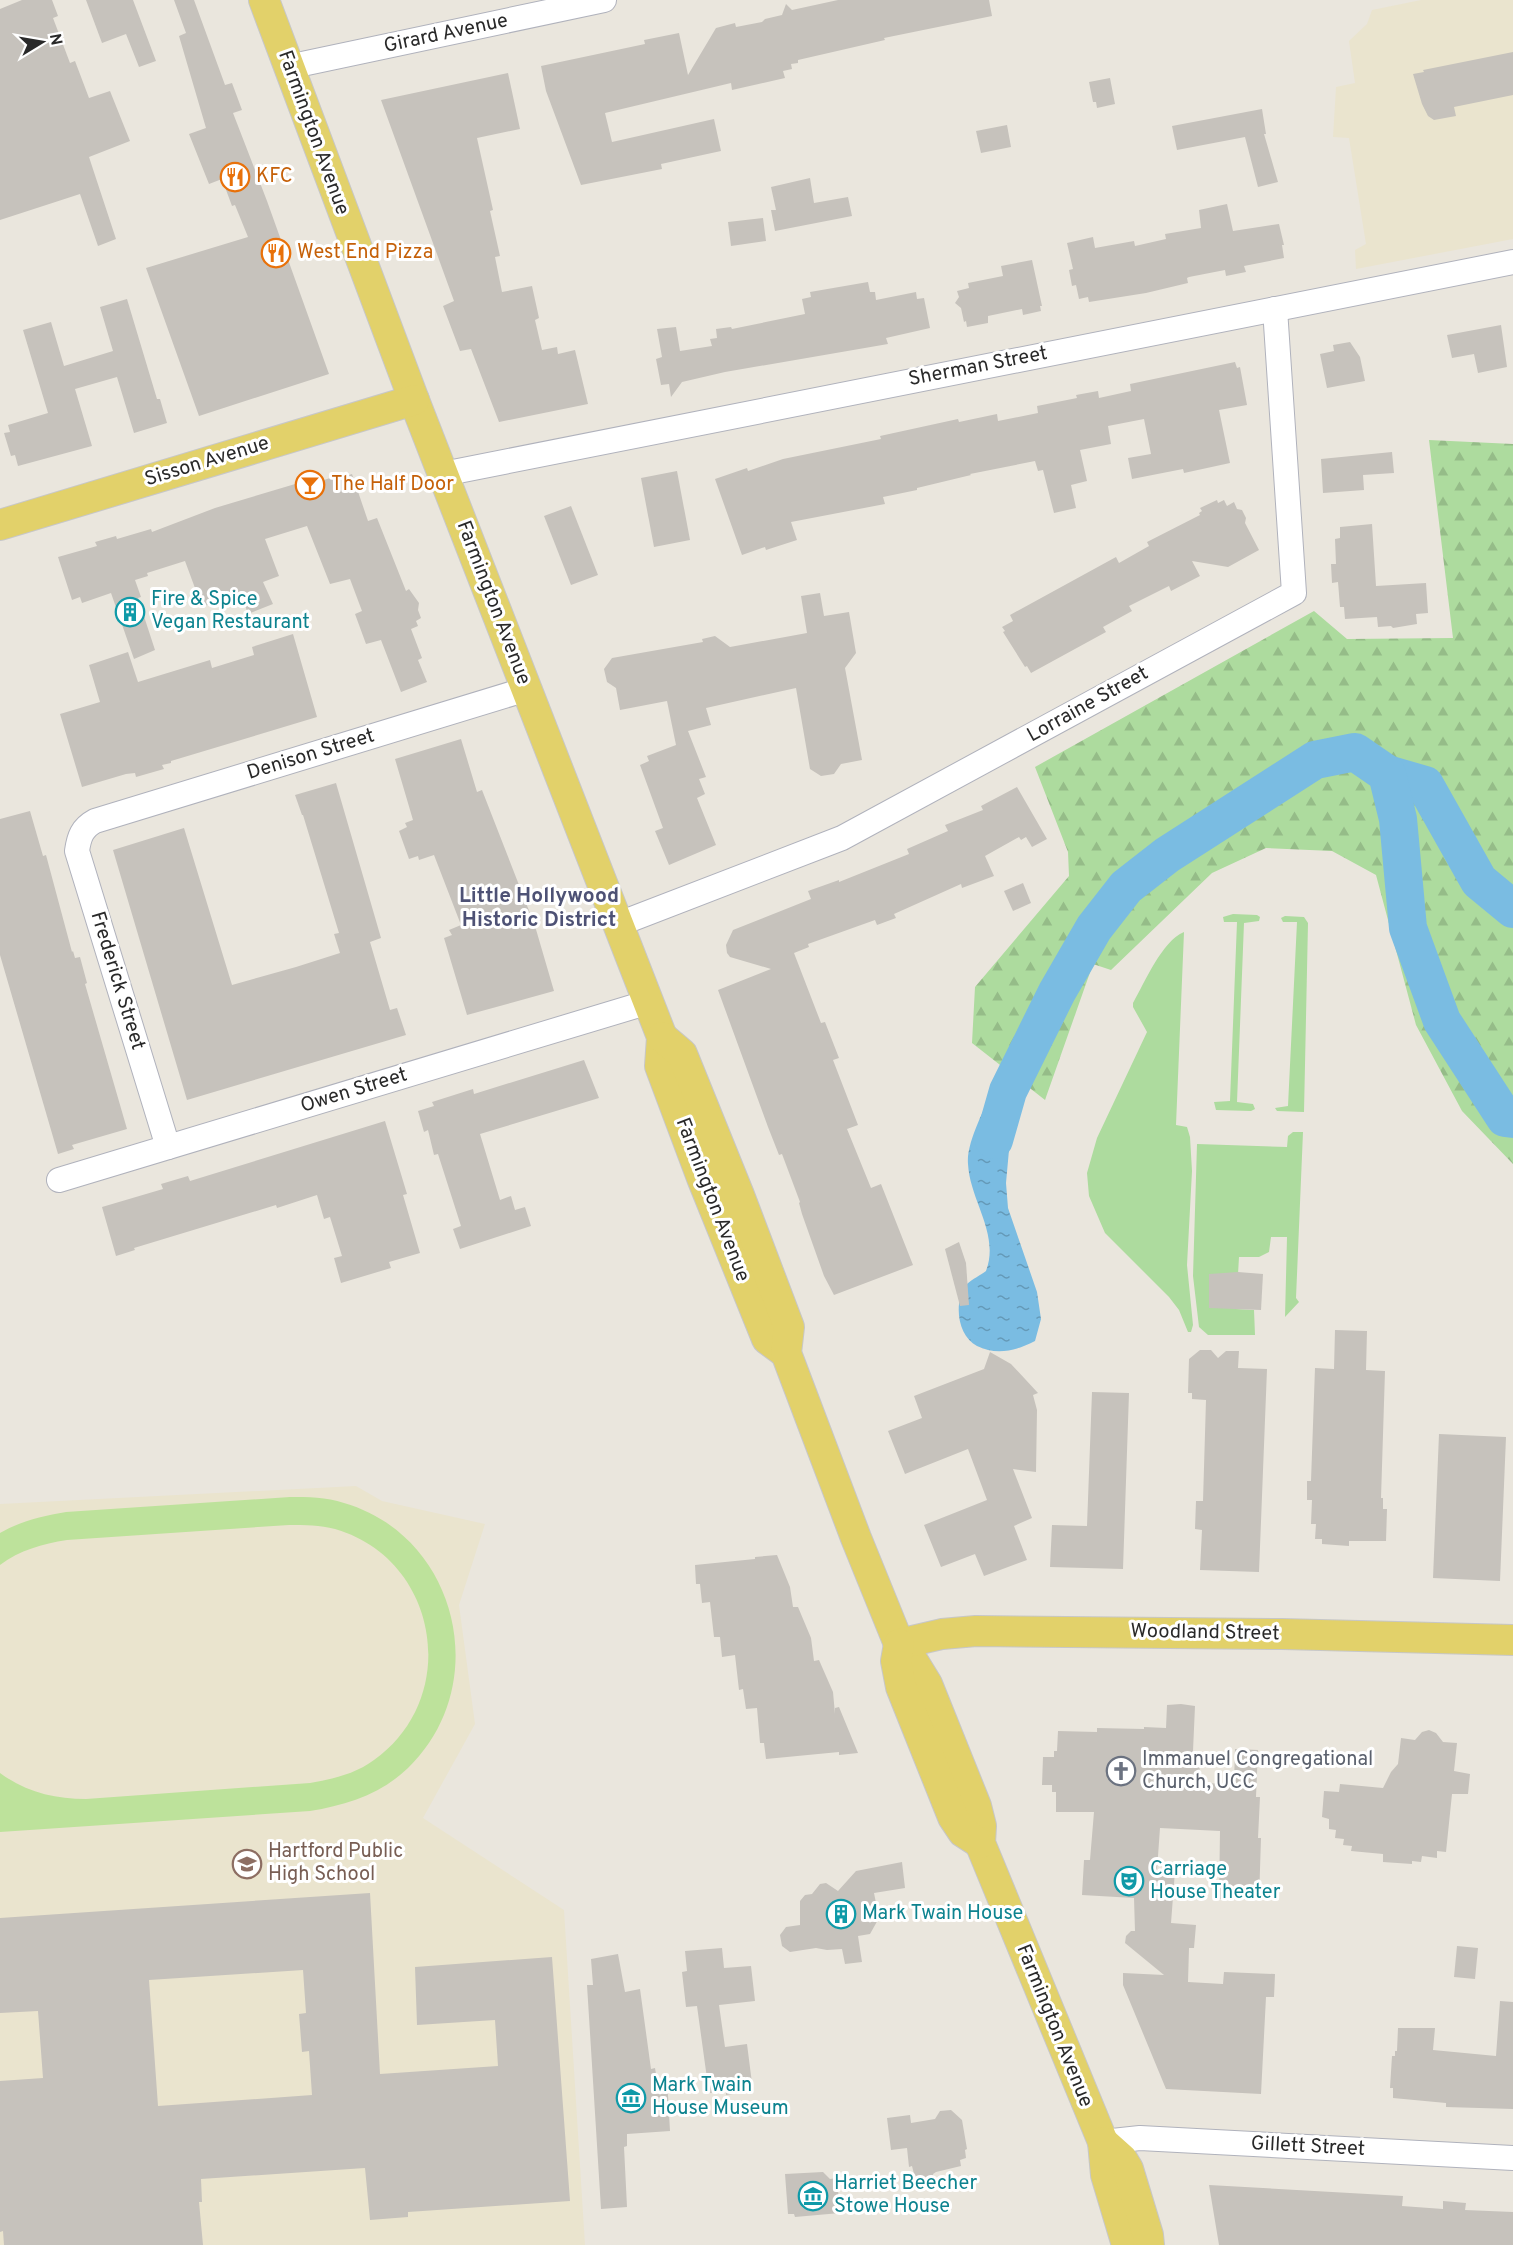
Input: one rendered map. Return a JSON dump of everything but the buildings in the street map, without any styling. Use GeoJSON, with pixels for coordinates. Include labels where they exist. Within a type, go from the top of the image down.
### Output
{"type":"FeatureCollection","features":[{"type":"Feature","properties":{"kind":"main road","name":"Farmington Avenue"},"geometry":{"type":"LineString","coordinates":[[264,0],[414,400],[649,1002],[662,1037],[660,1066],[702,1178],[767,1339],[786,1353],[899,1644],[896,1661],[901,1687],[953,1817],[963,1832],[980,1843],[1103,2142],[1106,2175],[1127,2245]]}},
{"type":"Feature","properties":{"kind":"main road","name":"Sisson Avenue"},"geometry":{"type":"LineString","coordinates":[[0,525],[414,400]]}},
{"type":"Feature","properties":{"kind":"main road","name":"Woodland Street"},"geometry":{"type":"LineString","coordinates":[[899,1644],[942,1634],[976,1631],[1282,1634],[1513,1640]]}},
{"type":"Feature","properties":{"kind":"main road","name":"Farmington Avenue"},"geometry":{"type":"LineString","coordinates":[[1103,2142],[1122,2158],[1128,2169],[1149,2245]]}},
{"type":"Feature","properties":{"kind":"street","name":"Girard Avenue"},"geometry":{"type":"LineString","coordinates":[[288,68],[604,0]]}},
{"type":"Feature","properties":{"kind":"street","name":"Sherman Street"},"geometry":{"type":"LineString","coordinates":[[443,474],[1513,262]]}},
{"type":"Feature","properties":{"kind":"street","name":"Lorraine Street"},"geometry":{"type":"LineString","coordinates":[[619,924],[842,838],[1294,593],[1275,309]]}},
{"type":"Feature","properties":{"kind":"street","name":"Denison Street"},"geometry":{"type":"LineString","coordinates":[[95,821],[527,689]]}},
{"type":"Feature","properties":{"kind":"street","name":"Frederick Street"},"geometry":{"type":"LineString","coordinates":[[95,821],[84,827],[78,841],[77,851],[168,1147]]}},
{"type":"Feature","properties":{"kind":"street","name":"Owen Street"},"geometry":{"type":"LineString","coordinates":[[59,1180],[649,1002]]}},
{"type":"Feature","properties":{"kind":"street","name":"Gillett Street"},"geometry":{"type":"LineString","coordinates":[[1103,2142],[1140,2138],[1513,2157]]}},
{"type":"Feature","properties":{"kind":"shaded area"},"geometry":{"type":"Polygon","coordinates":[[[1421,0],[1513,0],[1513,239],[1356,269],[1355,250],[1366,244],[1349,138],[1333,137],[1336,87],[1355,83],[1349,41],[1367,24],[1372,10],[1421,0]]]}},
{"type":"Feature","properties":{"kind":"shaded area","name":"Hartford Public High School"},"geometry":{"type":"Polygon","coordinates":[[[356,1486],[382,1501],[485,1524],[459,1605],[475,1724],[423,1818],[564,1910],[585,2245],[0,2245],[0,1504],[356,1486]]]}},
{"type":"Feature","properties":{"kind":"green space"},"geometry":{"type":"Polygon","coordinates":[[[1429,440],[1513,444],[1513,1164],[1462,1111],[1416,1025],[1376,875],[1332,851],[1266,848],[1212,873],[1111,970],[1093,964],[1045,1100],[972,1043],[975,987],[1069,876],[1068,852],[1035,767],[1314,611],[1347,639],[1453,638],[1429,440]]]}},
{"type":"Feature","properties":{"kind":"green space"},"geometry":{"type":"Polygon","coordinates":[[[1233,914],[1260,917],[1259,921],[1244,923],[1237,1102],[1253,1104],[1255,1109],[1251,1111],[1216,1110],[1214,1102],[1230,1101],[1237,922],[1224,922],[1223,917],[1233,914]]]}},
{"type":"Feature","properties":{"kind":"green space"},"geometry":{"type":"Polygon","coordinates":[[[1285,916],[1304,917],[1308,923],[1304,1112],[1277,1111],[1275,1108],[1288,1106],[1297,922],[1283,922],[1281,918],[1285,916]]]}},
{"type":"Feature","properties":{"kind":"green space"},"geometry":{"type":"Polygon","coordinates":[[[1184,932],[1176,1125],[1187,1127],[1190,1137],[1192,1171],[1187,1265],[1193,1325],[1191,1332],[1188,1332],[1179,1310],[1169,1297],[1105,1233],[1089,1196],[1087,1173],[1097,1138],[1147,1032],[1133,1003],[1161,953],[1168,944],[1184,932]]]}},
{"type":"Feature","properties":{"kind":"green space"},"geometry":{"type":"Polygon","coordinates":[[[1293,1132],[1303,1132],[1296,1298],[1299,1302],[1285,1317],[1287,1237],[1271,1237],[1269,1252],[1259,1257],[1239,1257],[1236,1309],[1254,1310],[1255,1335],[1208,1335],[1199,1327],[1193,1276],[1197,1144],[1287,1147],[1288,1136],[1293,1132]]]}},
{"type":"Feature","properties":{"kind":"green space"},"geometry":{"type":"Polygon","coordinates":[[[290,1497],[337,1501],[383,1520],[414,1547],[437,1579],[451,1617],[456,1656],[450,1696],[435,1734],[408,1768],[386,1785],[363,1797],[310,1811],[0,1832],[0,1773],[30,1790],[74,1799],[310,1783],[335,1778],[359,1769],[374,1760],[402,1733],[420,1702],[428,1667],[426,1632],[416,1599],[397,1569],[370,1545],[335,1529],[289,1525],[67,1540],[32,1548],[0,1565],[0,1533],[40,1517],[66,1512],[290,1497]]]}},
{"type":"Feature","properties":{"kind":"water"},"geometry":{"type":"Polygon","coordinates":[[[994,1086],[1008,1091],[1019,1105],[1011,1128],[1006,1183],[1008,1208],[1037,1292],[1041,1319],[1035,1341],[1007,1351],[992,1351],[977,1346],[965,1334],[959,1318],[963,1291],[969,1282],[986,1271],[989,1257],[987,1231],[970,1178],[968,1155],[973,1135],[994,1086]]]}},
{"type":"Feature","properties":{"kind":"waterway"},"geometry":{"type":"LineString","coordinates":[[994,1140],[1008,1091],[1057,992],[1094,928],[1126,887],[1167,855],[1315,760],[1355,752],[1387,774],[1398,819],[1408,928],[1442,1021],[1505,1118],[1513,1119]]}},
{"type":"Feature","properties":{"kind":"waterway"},"geometry":{"type":"LineString","coordinates":[[1387,774],[1425,785],[1479,881],[1513,909]]}},
{"type":"Feature","properties":{"kind":"place","name":"KFC"},"geometry":{"type":"Point","coordinates":[235,177]}},
{"type":"Feature","properties":{"kind":"place","name":"West End Pizza"},"geometry":{"type":"Point","coordinates":[276,253]}},
{"type":"Feature","properties":{"kind":"place","name":"The Half Door"},"geometry":{"type":"Point","coordinates":[310,485]}},
{"type":"Feature","properties":{"kind":"place","name":"Fire & Spice Vegan Restaurant"},"geometry":{"type":"Point","coordinates":[130,612]}},
{"type":"Feature","properties":{"kind":"place","name":"Immanuel Congregational Church, UCC"},"geometry":{"type":"Point","coordinates":[1121,1771]}},
{"type":"Feature","properties":{"kind":"place","name":"Hartford Public High School"},"geometry":{"type":"Point","coordinates":[247,1864]}},
{"type":"Feature","properties":{"kind":"place","name":"Carriage House Theater"},"geometry":{"type":"Point","coordinates":[1129,1881]}},
{"type":"Feature","properties":{"kind":"place","name":"Mark Twain House"},"geometry":{"type":"Point","coordinates":[841,1914]}},
{"type":"Feature","properties":{"kind":"place","name":"Mark Twain House Museum"},"geometry":{"type":"Point","coordinates":[631,2098]}},
{"type":"Feature","properties":{"kind":"place","name":"Harriet Beecher Stowe House"},"geometry":{"type":"Point","coordinates":[813,2196]}},
{"type":"Feature","properties":{"kind":"district","name":"Little Hollywood Historic District"},"geometry":{"type":"Point","coordinates":[539,908]}}]}
